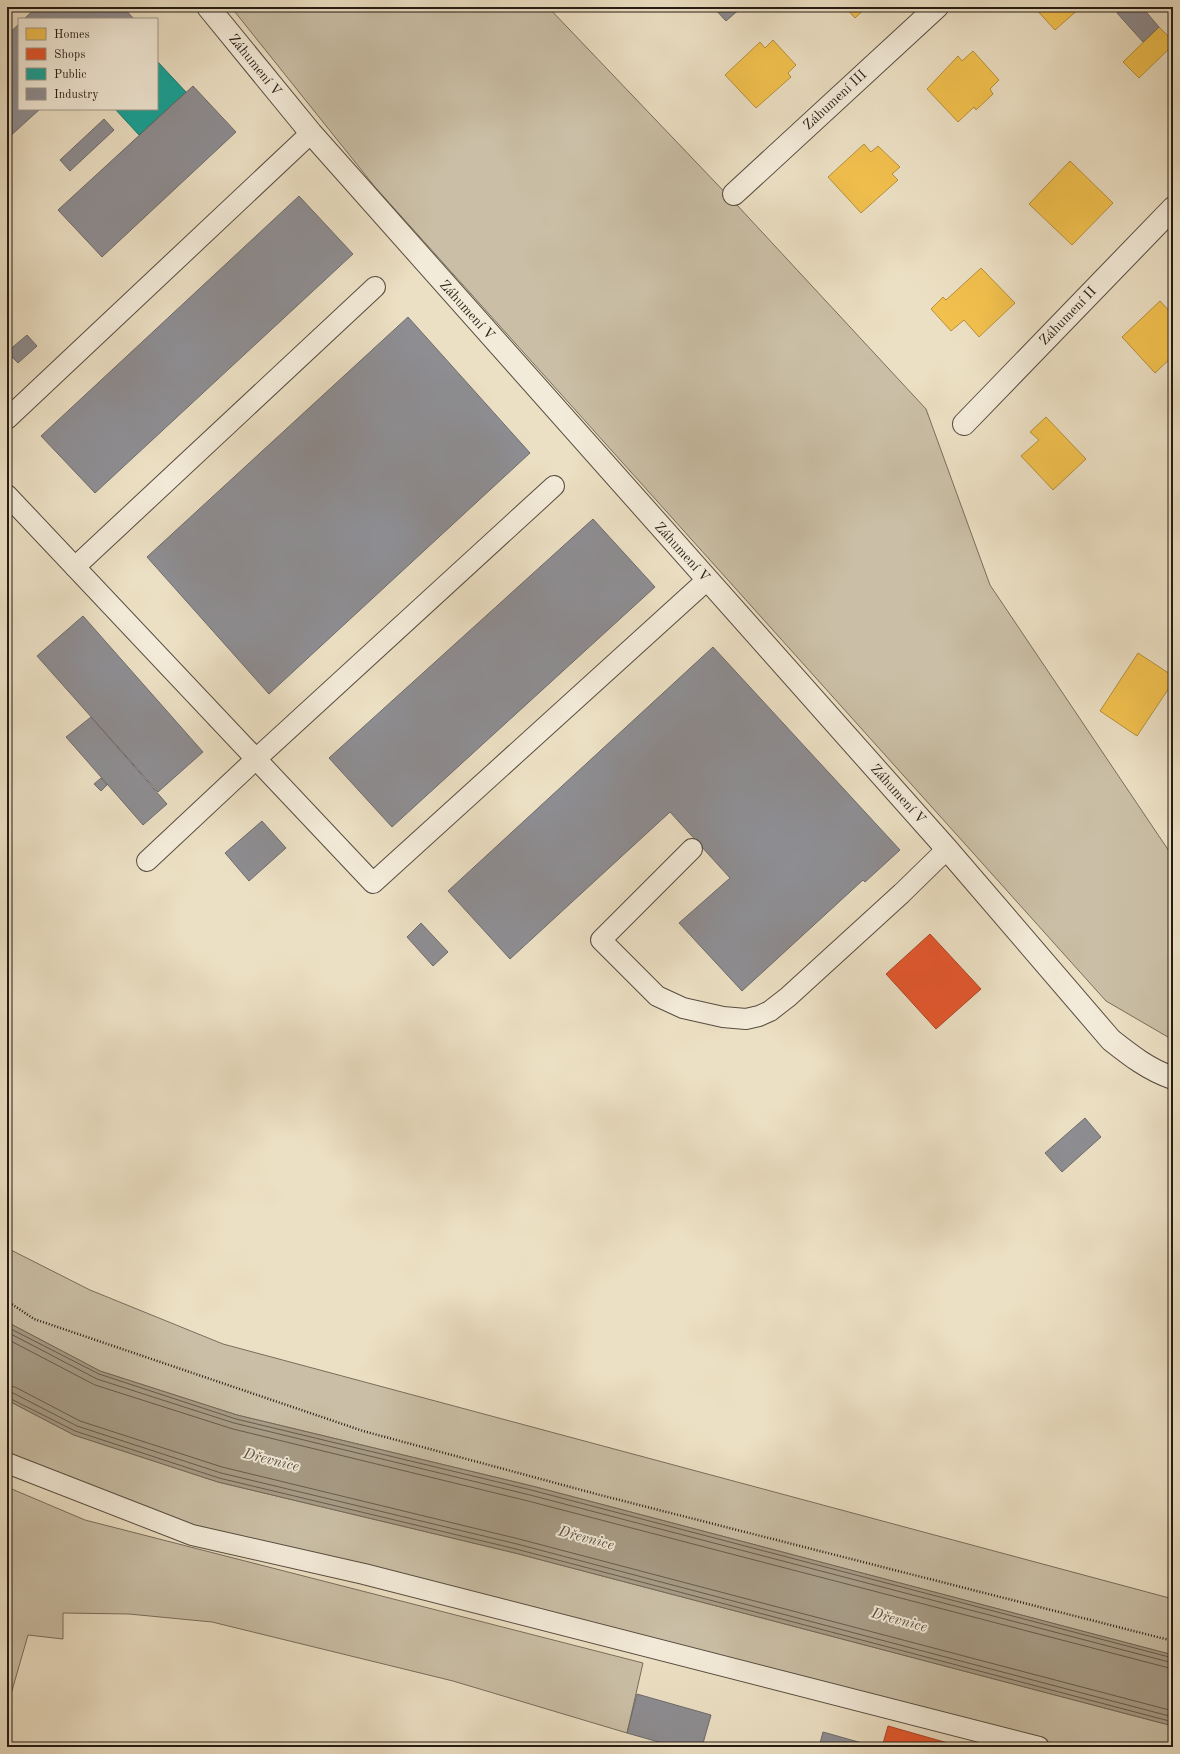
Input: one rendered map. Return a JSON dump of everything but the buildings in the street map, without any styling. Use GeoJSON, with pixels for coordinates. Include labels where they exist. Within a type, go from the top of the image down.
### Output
{"type":"FeatureCollection","features":[{"type":"Feature","properties":{"kind":"street","name":"Záhumení V"},"geometry":{"type":"LineString","coordinates":[[208,7],[311,133],[947,849],[1111,1040],[1137,1060],[1162,1074],[1173,1078]]}},
{"type":"Feature","properties":{"kind":"street","name":"Záhumení III"},"geometry":{"type":"LineString","coordinates":[[734,194],[937,7]]}},
{"type":"Feature","properties":{"kind":"street","name":"Záhumení II"},"geometry":{"type":"LineString","coordinates":[[964,424],[1173,208]]}},
{"type":"Feature","properties":{"kind":"lane"},"geometry":{"type":"LineString","coordinates":[[7,419],[311,133]]}},
{"type":"Feature","properties":{"kind":"lane"},"geometry":{"type":"LineString","coordinates":[[75,567],[375,287]]}},
{"type":"Feature","properties":{"kind":"lane"},"geometry":{"type":"LineString","coordinates":[[147,861],[554,486]]}},
{"type":"Feature","properties":{"kind":"lane"},"geometry":{"type":"LineString","coordinates":[[7,495],[373,883],[707,580]]}},
{"type":"Feature","properties":{"kind":"lane"},"geometry":{"type":"LineString","coordinates":[[692,849],[601,940],[657,996],[683,1008],[723,1017],[746,1019],[759,1016],[770,1011],[788,997],[902,893],[947,849]]}},
{"type":"Feature","properties":{"kind":"lane"},"geometry":{"type":"LineString","coordinates":[[7,1463],[192,1534],[364,1574],[1039,1747]]}},
{"type":"Feature","properties":{"kind":"path"},"geometry":{"type":"LineString","coordinates":[[7,1301],[34,1319],[363,1431],[600,1495],[1173,1641]]}},
{"type":"Feature","properties":{"kind":"shaded area"},"geometry":{"type":"Polygon","coordinates":[[[231,7],[548,7],[736,204],[926,409],[990,585],[1173,857],[1173,1040],[1106,1001],[375,187],[231,7]]]}},
{"type":"Feature","properties":{"kind":"shaded area"},"geometry":{"type":"Polygon","coordinates":[[[7,1248],[90,1290],[223,1344],[1173,1599],[1173,1655],[532,1486],[237,1415],[100,1371],[7,1322],[7,1248]]]}},
{"type":"Feature","properties":{"kind":"shaded area"},"geometry":{"type":"Polygon","coordinates":[[[7,1400],[74,1435],[218,1482],[515,1553],[1173,1726],[1173,1747],[1049,1747],[666,1644],[187,1524],[7,1453],[7,1400]]]}},
{"type":"Feature","properties":{"kind":"shaded area"},"geometry":{"type":"Polygon","coordinates":[[[7,1487],[85,1520],[643,1663],[627,1733],[453,1681],[212,1622],[129,1614],[63,1613],[63,1639],[28,1635],[7,1708],[7,1487]]]}},
{"type":"Feature","properties":{"kind":"water","name":"Dřevnice"},"geometry":{"type":"Polygon","coordinates":[[[7,1322],[100,1371],[237,1415],[532,1486],[1173,1655],[1173,1726],[515,1553],[218,1482],[74,1435],[7,1400],[7,1322]]]}}]}
